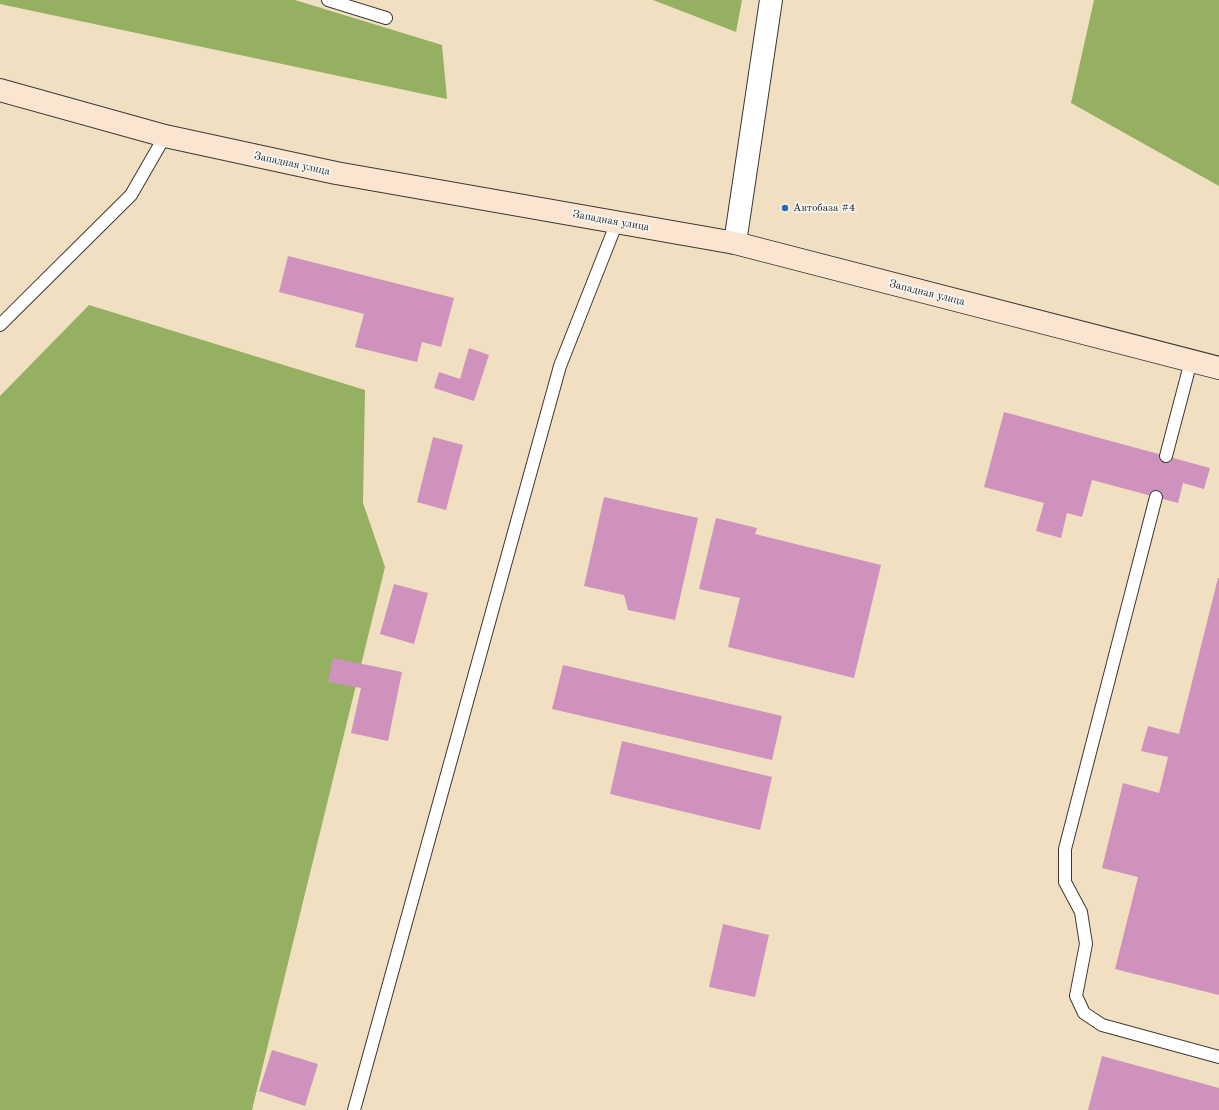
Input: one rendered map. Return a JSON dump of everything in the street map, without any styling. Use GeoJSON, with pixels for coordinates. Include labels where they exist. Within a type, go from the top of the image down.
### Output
{"type":"FeatureCollection","features":[{"type":"Feature","properties":{"kind":"main road","name":"Западная улица"},"geometry":{"type":"LineString","coordinates":[[0,90],[165,136],[336,173],[735,243],[1219,368]]}},
{"type":"Feature","properties":{"kind":"street"},"geometry":{"type":"LineString","coordinates":[[735,243],[771,0]]}},
{"type":"Feature","properties":{"kind":"lane"},"geometry":{"type":"LineString","coordinates":[[328,0],[386,18]]}},
{"type":"Feature","properties":{"kind":"lane"},"geometry":{"type":"LineString","coordinates":[[0,324],[131,195],[165,136]]}},
{"type":"Feature","properties":{"kind":"lane"},"geometry":{"type":"LineString","coordinates":[[354,1110],[560,366],[617,222]]}},
{"type":"Feature","properties":{"kind":"lane"},"geometry":{"type":"LineString","coordinates":[[1166,456],[1191,361]]}},
{"type":"Feature","properties":{"kind":"lane"},"geometry":{"type":"LineString","coordinates":[[1156,497],[1065,849],[1065,882],[1081,912],[1086,944],[1076,996],[1084,1013],[1102,1025],[1219,1057]]}},
{"type":"Feature","properties":{"kind":"green space"},"geometry":{"type":"Polygon","coordinates":[[[0,0],[295,0],[442,45],[447,99],[0,4],[0,0]]]}},
{"type":"Feature","properties":{"kind":"green space"},"geometry":{"type":"Polygon","coordinates":[[[653,0],[742,0],[736,32],[653,0]]]}},
{"type":"Feature","properties":{"kind":"green space"},"geometry":{"type":"Polygon","coordinates":[[[1094,0],[1219,0],[1219,186],[1071,103],[1094,0]]]}},
{"type":"Feature","properties":{"kind":"green space"},"geometry":{"type":"Polygon","coordinates":[[[89,305],[365,390],[363,503],[385,567],[252,1110],[0,1110],[0,396],[89,305]]]}},
{"type":"Feature","properties":{"kind":"building"},"geometry":{"type":"Polygon","coordinates":[[[288,256],[454,298],[441,347],[422,342],[417,362],[355,347],[364,314],[279,292],[288,256]]]}},
{"type":"Feature","properties":{"kind":"building"},"geometry":{"type":"Polygon","coordinates":[[[469,348],[489,355],[474,401],[434,388],[439,372],[460,379],[469,348]]]}},
{"type":"Feature","properties":{"kind":"building"},"geometry":{"type":"Polygon","coordinates":[[[1004,412],[1210,468],[1204,489],[1183,483],[1178,503],[1092,480],[1082,517],[1067,513],[1061,538],[1036,531],[1044,503],[984,487],[1004,412]]]}},
{"type":"Feature","properties":{"kind":"building"},"geometry":{"type":"Polygon","coordinates":[[[433,437],[463,445],[446,510],[417,502],[433,437]]]}},
{"type":"Feature","properties":{"kind":"building"},"geometry":{"type":"Polygon","coordinates":[[[604,497],[698,518],[675,620],[628,610],[624,595],[584,586],[604,497]]]}},
{"type":"Feature","properties":{"kind":"building"},"geometry":{"type":"Polygon","coordinates":[[[716,518],[757,528],[755,534],[881,565],[854,678],[728,647],[740,598],[699,589],[716,518]]]}},
{"type":"Feature","properties":{"kind":"building"},"geometry":{"type":"Polygon","coordinates":[[[1218,578],[1219,995],[1115,969],[1138,877],[1102,868],[1123,783],[1159,793],[1168,757],[1141,751],[1148,726],[1179,734],[1218,578]]]}},
{"type":"Feature","properties":{"kind":"building"},"geometry":{"type":"Polygon","coordinates":[[[394,584],[428,593],[414,644],[380,634],[394,584]]]}},
{"type":"Feature","properties":{"kind":"building"},"geometry":{"type":"Polygon","coordinates":[[[333,658],[402,672],[388,741],[351,733],[361,688],[328,682],[333,658]]]}},
{"type":"Feature","properties":{"kind":"building"},"geometry":{"type":"Polygon","coordinates":[[[563,665],[782,716],[772,760],[552,709],[563,665]]]}},
{"type":"Feature","properties":{"kind":"building"},"geometry":{"type":"Polygon","coordinates":[[[622,741],[772,777],[760,830],[610,794],[622,741]]]}},
{"type":"Feature","properties":{"kind":"building"},"geometry":{"type":"Polygon","coordinates":[[[723,924],[769,935],[755,997],[709,987],[723,924]]]}},
{"type":"Feature","properties":{"kind":"building"},"geometry":{"type":"Polygon","coordinates":[[[272,1050],[318,1064],[305,1106],[259,1091],[272,1050]]]}},
{"type":"Feature","properties":{"kind":"building"},"geometry":{"type":"Polygon","coordinates":[[[1102,1056],[1219,1088],[1219,1110],[1088,1110],[1102,1056]]]}},
{"type":"Feature","properties":{"kind":"place","name":"Автобаза #4"},"geometry":{"type":"Point","coordinates":[785,208]}}]}
